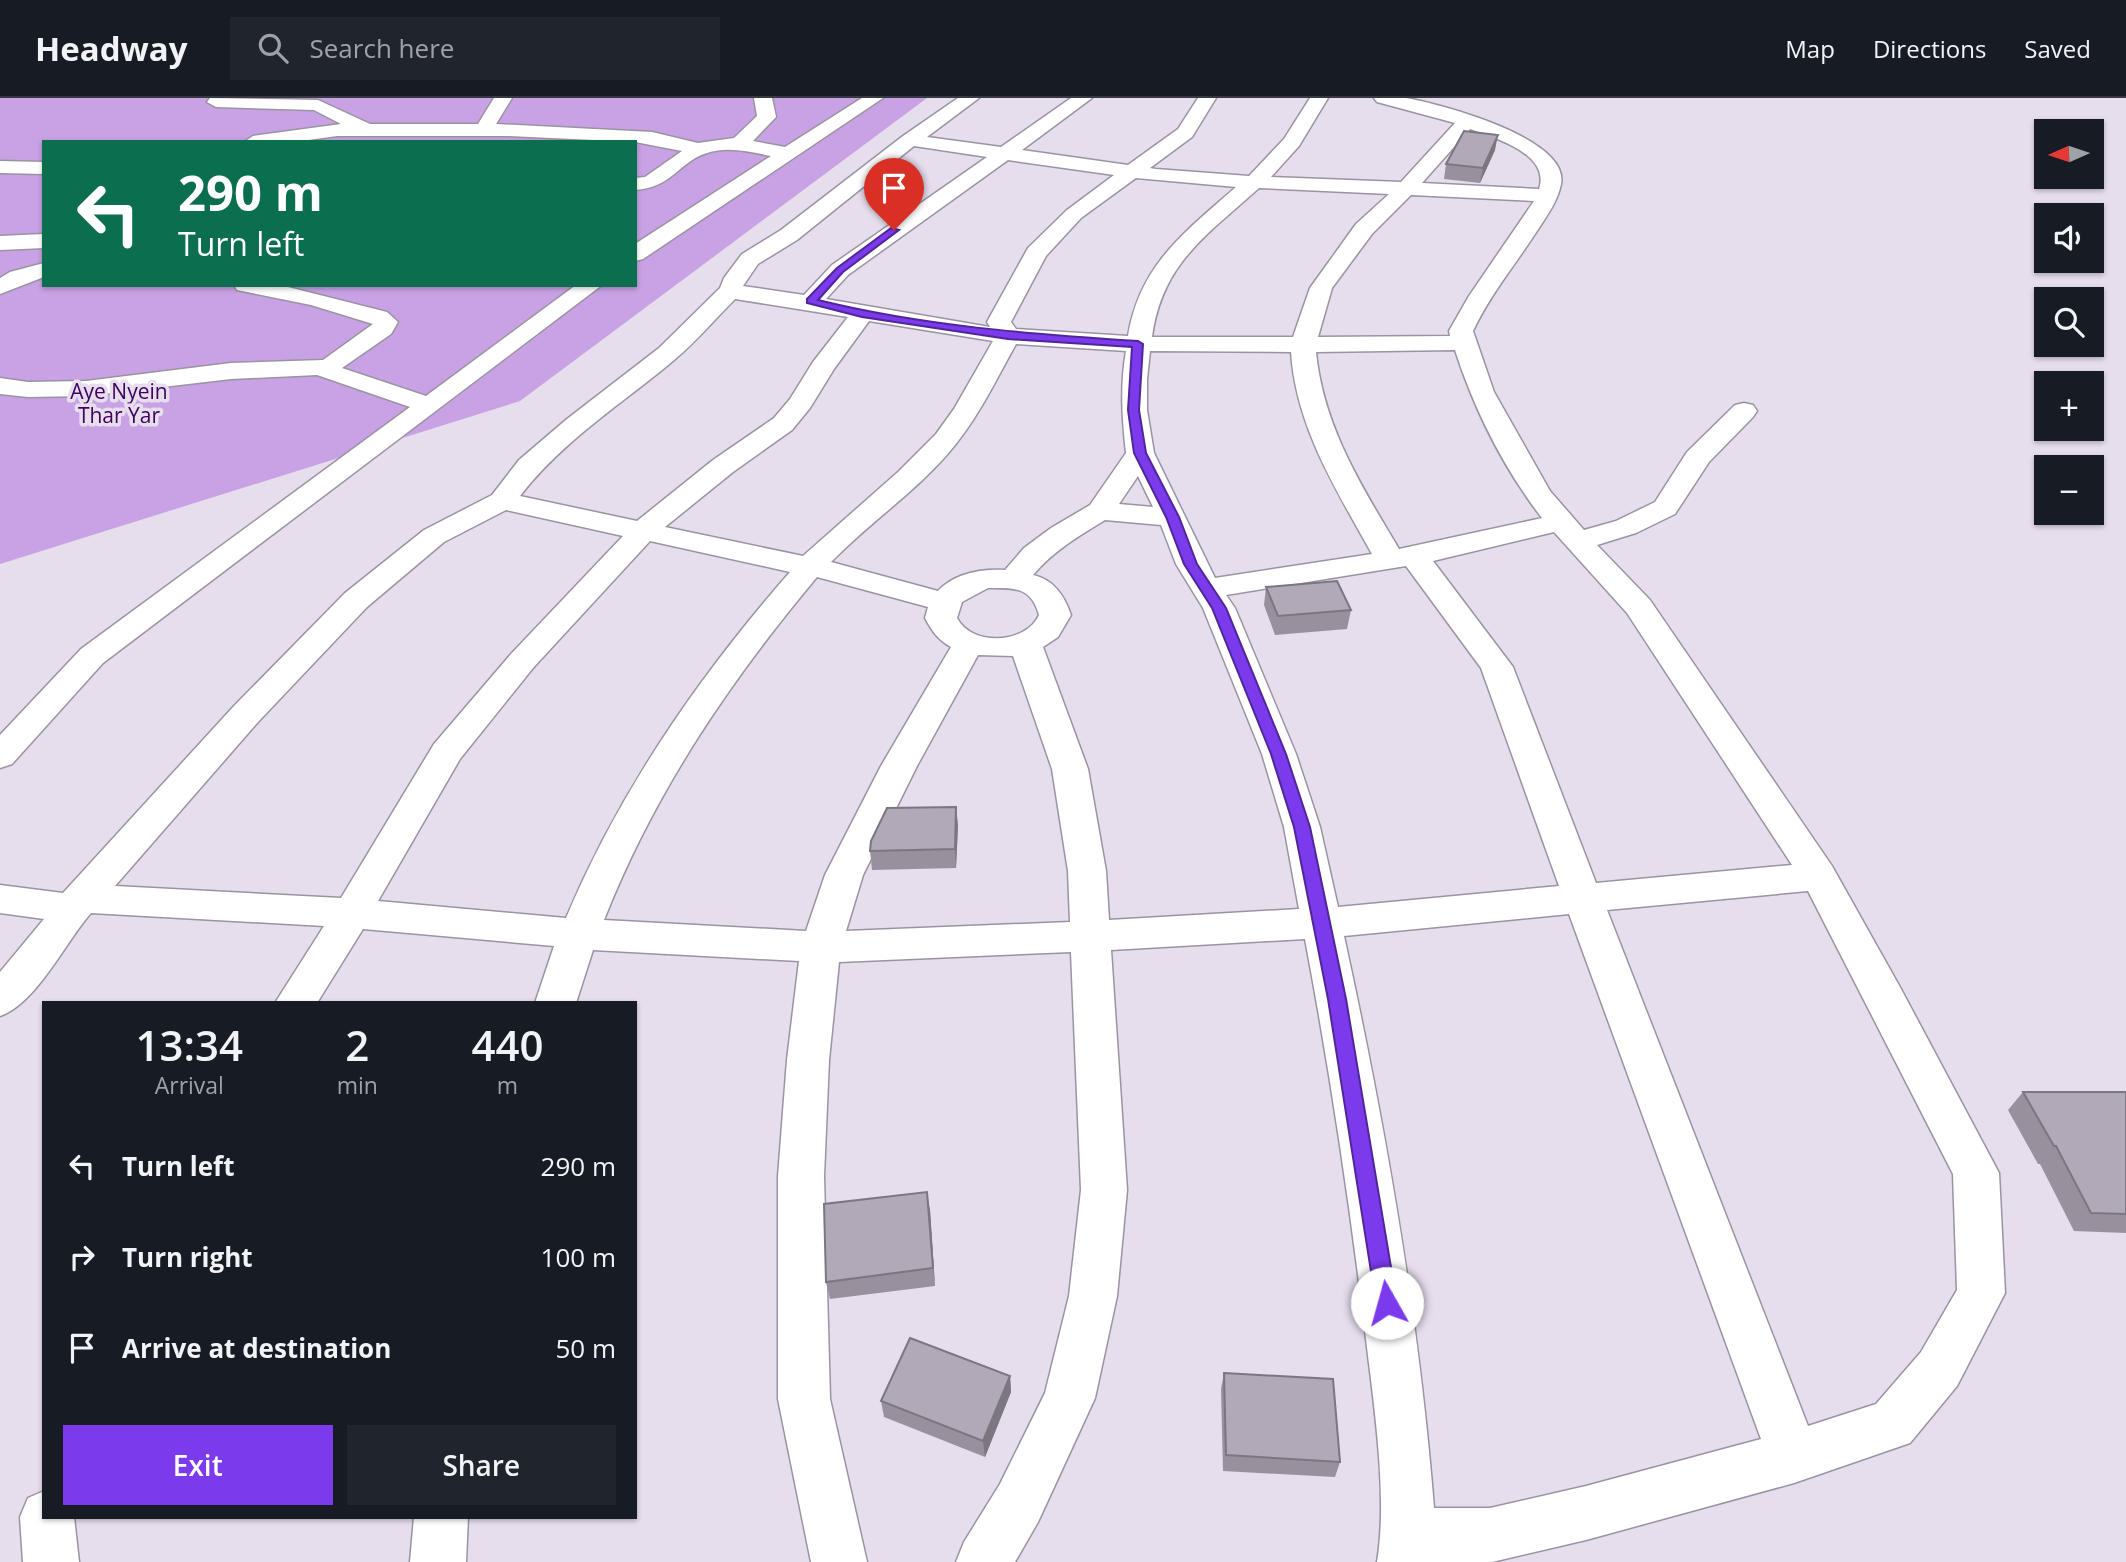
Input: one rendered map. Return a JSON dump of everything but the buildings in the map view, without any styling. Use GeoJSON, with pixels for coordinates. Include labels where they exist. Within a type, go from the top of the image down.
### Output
{"type":"FeatureCollection","features":[{"type":"Feature","properties":{"kind":"street"},"geometry":{"type":"LineString","coordinates":[[216,102],[318,106],[340,98]]}},
{"type":"Feature","properties":{"kind":"street"},"geometry":{"type":"LineString","coordinates":[[483,131],[503,98]]}},
{"type":"Feature","properties":{"kind":"street"},"geometry":{"type":"LineString","coordinates":[[739,145],[767,117],[763,98]]}},
{"type":"Feature","properties":{"kind":"street"},"geometry":{"type":"LineString","coordinates":[[637,253],[874,98]]}},
{"type":"Feature","properties":{"kind":"street"},"geometry":{"type":"LineString","coordinates":[[0,1000],[49,943],[77,903],[246,713],[356,600],[434,536],[502,501],[529,466],[576,425],[667,354],[730,291],[750,259],[789,235],[910,140],[970,98]]}},
{"type":"Feature","properties":{"kind":"street"},"geometry":{"type":"LineString","coordinates":[[811,301],[840,270],[1083,98]]}},
{"type":"Feature","properties":{"kind":"street"},"geometry":{"type":"LineString","coordinates":[[1008,336],[999,321],[1036,253],[1074,214],[1185,133],[1207,98]]}},
{"type":"Feature","properties":{"kind":"street"},"geometry":{"type":"LineString","coordinates":[[1319,98],[1292,142],[1275,163],[1184,244],[1166,264],[1143,317],[1138,344],[1134,410],[1140,453],[1173,517],[1191,564],[1224,620],[1279,754],[1302,827],[1380,1247],[1401,1413],[1407,1549],[1490,1535],[1586,1513],[1794,1457],[1892,1425],[1939,1369],[1981,1293],[1976,1173],[1819,876],[1639,607],[1538,494],[1481,392],[1461,331],[1469,311],[1535,218],[1553,177],[1550,167],[1540,155],[1500,132],[1383,98]]}},
{"type":"Feature","properties":{"kind":"street"},"geometry":{"type":"LineString","coordinates":[[318,106],[368,130]]}},
{"type":"Feature","properties":{"kind":"street"},"geometry":{"type":"LineString","coordinates":[[1467,121],[1406,189],[1364,229],[1321,288],[1303,345],[1306,382],[1330,454],[1402,558],[1497,667],[1794,1457]]}},
{"type":"Feature","properties":{"kind":"street"},"geometry":{"type":"LineString","coordinates":[[267,140],[337,130],[573,132],[652,138],[698,149],[724,144],[790,154]]}},
{"type":"Feature","properties":{"kind":"street"},"geometry":{"type":"LineString","coordinates":[[910,140],[1130,172],[1252,183],[1546,195]]}},
{"type":"Feature","properties":{"kind":"street"},"geometry":{"type":"LineString","coordinates":[[637,184],[650,183],[698,149]]}},
{"type":"Feature","properties":{"kind":"street"},"geometry":{"type":"LineString","coordinates":[[0,167],[42,168]]}},
{"type":"Feature","properties":{"kind":"street"},"geometry":{"type":"LineString","coordinates":[[0,243],[42,241]]}},
{"type":"Feature","properties":{"kind":"street"},"geometry":{"type":"LineString","coordinates":[[0,268],[42,269]]}},
{"type":"Feature","properties":{"kind":"street"},"geometry":{"type":"LineString","coordinates":[[0,287],[18,277],[42,270]]}},
{"type":"Feature","properties":{"kind":"street"},"geometry":{"type":"LineString","coordinates":[[0,386],[16,389],[63,388],[231,371],[328,367],[383,328],[386,322],[379,317],[314,299],[255,287]]}},
{"type":"Feature","properties":{"kind":"street"},"geometry":{"type":"LineString","coordinates":[[0,756],[92,656],[588,287]]}},
{"type":"Feature","properties":{"kind":"street"},"geometry":{"type":"LineString","coordinates":[[730,291],[811,301],[862,314],[1008,336],[1192,346],[1465,343]]}},
{"type":"Feature","properties":{"kind":"street"},"geometry":{"type":"LineString","coordinates":[[296,1001],[352,913],[446,752],[522,661],[644,530],[723,466],[783,424],[801,403],[822,367],[862,314]]}},
{"type":"Feature","properties":{"kind":"street"},"geometry":{"type":"LineString","coordinates":[[556,1001],[598,886],[645,793],[717,682],[811,566],[907,477],[953,429],[1008,336]]}},
{"type":"Feature","properties":{"kind":"street"},"geometry":{"type":"LineString","coordinates":[[328,367],[327,371],[334,375],[430,405]]}},
{"type":"Feature","properties":{"kind":"street"},"geometry":{"type":"LineString","coordinates":[[1207,589],[1569,531],[1626,527],[1665,508],[1697,458],[1744,411]]}},
{"type":"Feature","properties":{"kind":"street"},"geometry":{"type":"LineString","coordinates":[[1014,579],[1035,554],[1061,534],[1100,511],[1140,453]]}},
{"type":"Feature","properties":{"kind":"street"},"geometry":{"type":"LineString","coordinates":[[502,501],[811,566],[943,602]]}},
{"type":"Feature","properties":{"kind":"street"},"geometry":{"type":"LineString","coordinates":[[1100,511],[1173,517]]}},
{"type":"Feature","properties":{"kind":"street"},"geometry":{"type":"LineString","coordinates":[[985,579],[1014,579],[1037,586],[1052,599],[1055,615],[1046,631],[1025,643],[997,647],[969,643],[950,632],[941,618],[943,602],[959,587],[985,579]]}},
{"type":"Feature","properties":{"kind":"street"},"geometry":{"type":"LineString","coordinates":[[839,1562],[804,1399],[801,1176],[808,1060],[821,947],[844,875],[899,766],[969,643]]}},
{"type":"Feature","properties":{"kind":"street"},"geometry":{"type":"LineString","coordinates":[[984,1562],[1019,1503],[1069,1398],[1093,1296],[1104,1190],[1087,871],[1069,769],[1025,643]]}},
{"type":"Feature","properties":{"kind":"street"},"geometry":{"type":"LineString","coordinates":[[0,899],[352,913],[580,934],[821,947],[1321,923],[1819,876]]}},
{"type":"Feature","properties":{"kind":"street"},"geometry":{"type":"LineString","coordinates":[[47,1519],[51,1562]]}},
{"type":"Feature","properties":{"kind":"street"},"geometry":{"type":"LineString","coordinates":[[438,1562],[441,1519]]}},
{"type":"Feature","properties":{"kind":"green space","name":"Aye Nyein Thar Yar"},"geometry":{"type":"Polygon","coordinates":[[[0,98],[927,98],[520,401],[0,564],[0,98]]]}},
{"type":"Feature","properties":{"kind":"route"},"geometry":{"type":"LineString","coordinates":[[894,230],[840,270],[811,301],[862,314],[1008,336],[1138,344],[1134,410],[1140,453],[1173,517],[1191,564],[1219,608],[1279,754],[1302,827],[1337,999],[1380,1247],[1387,1303]]}}]}
